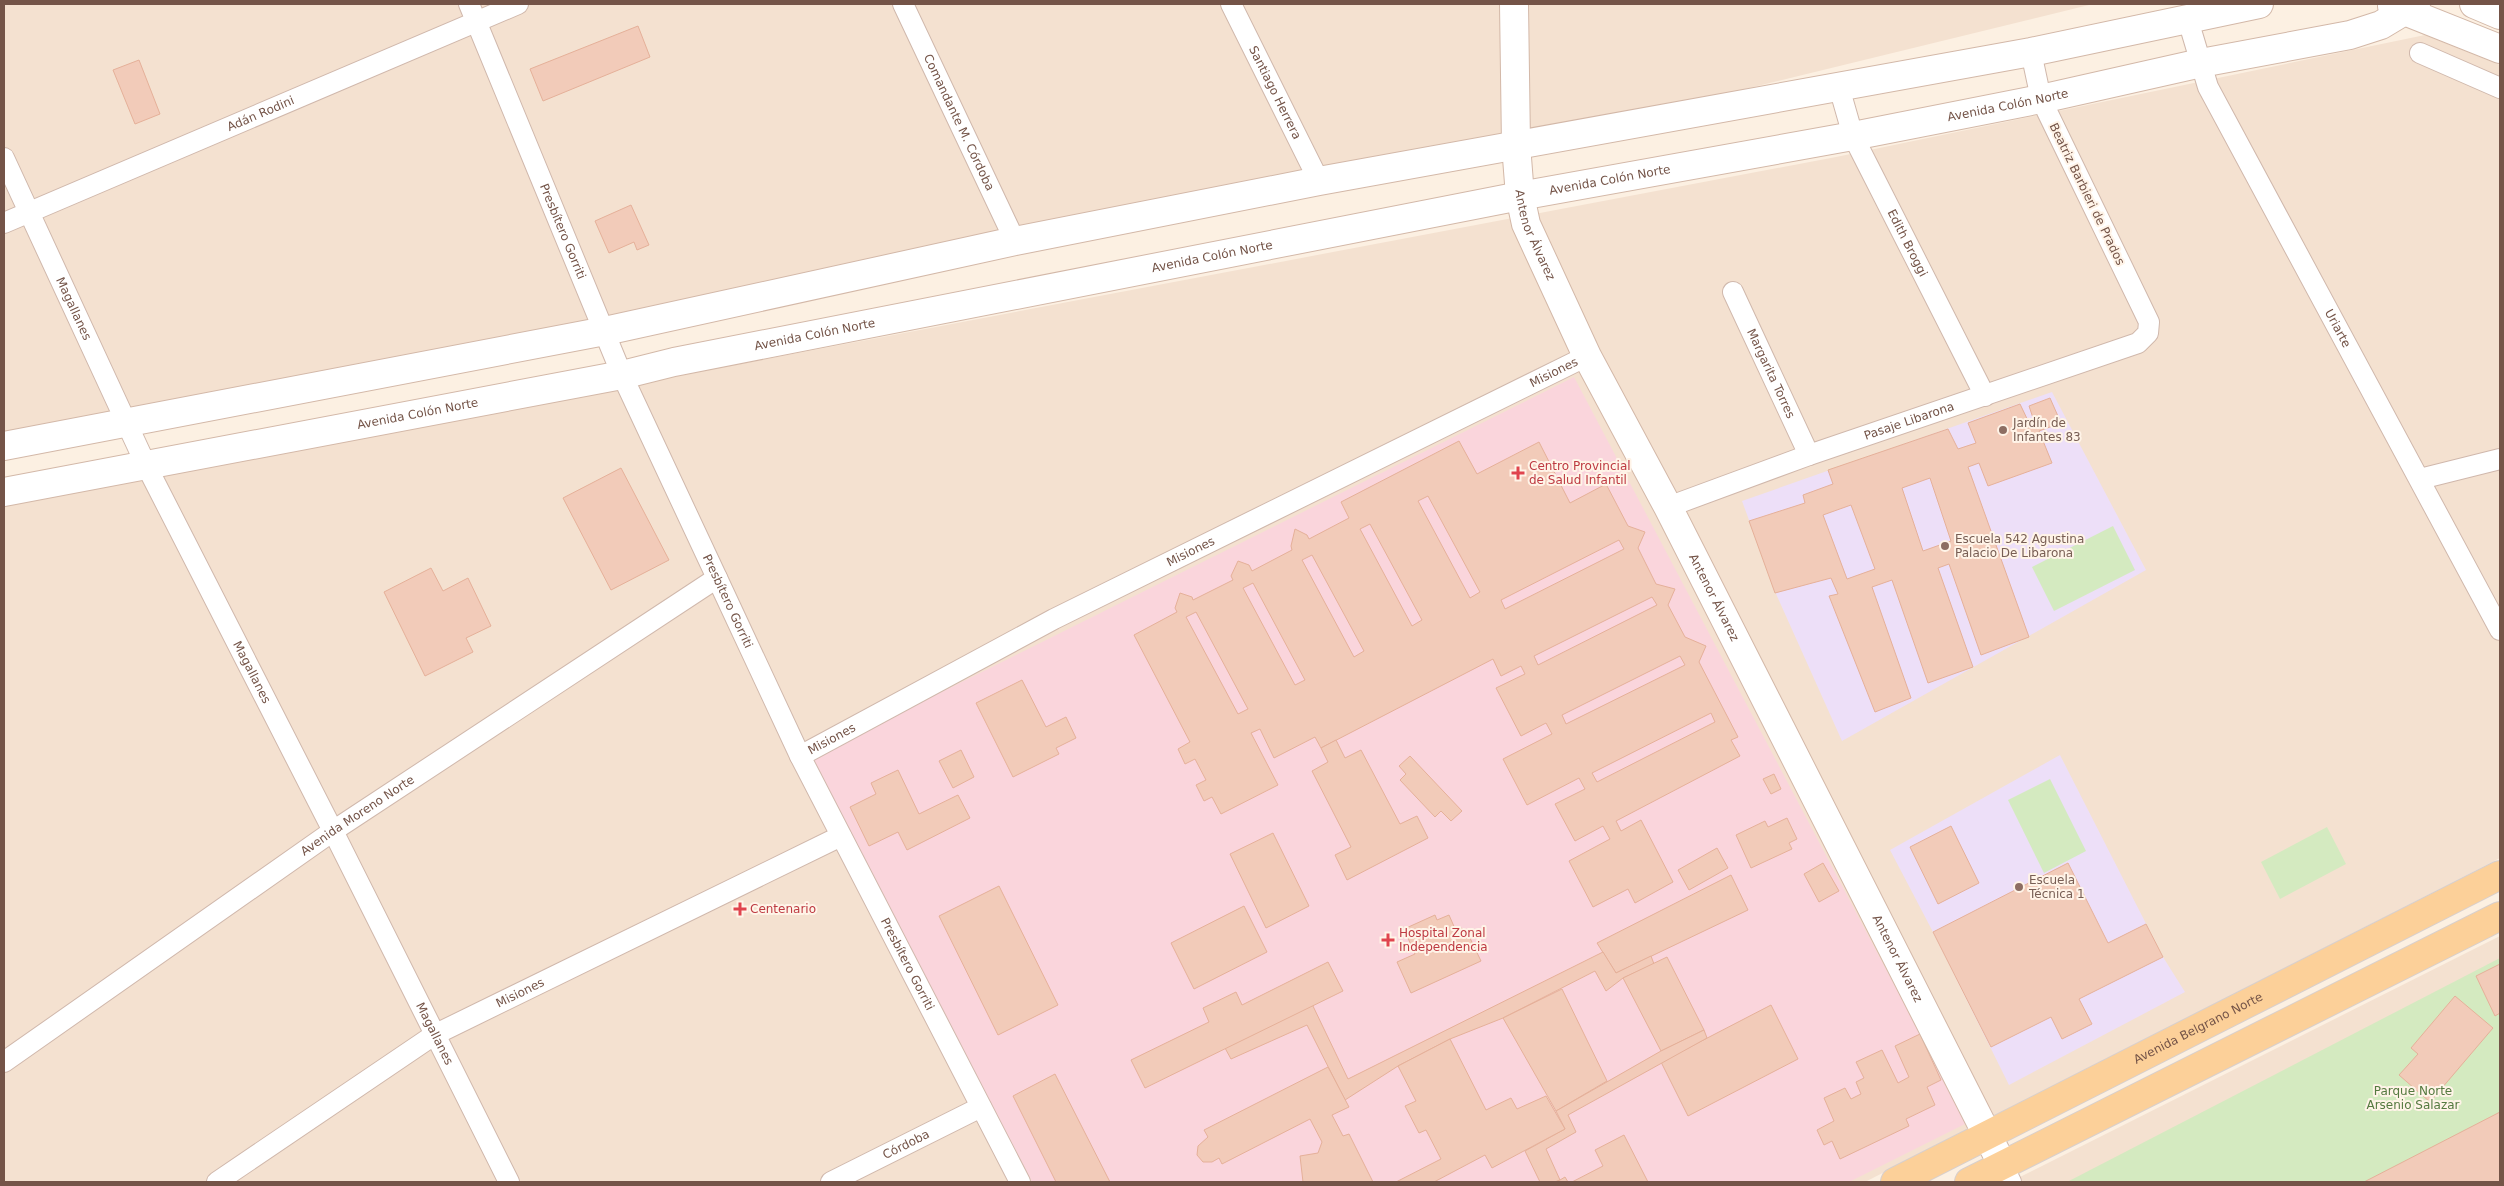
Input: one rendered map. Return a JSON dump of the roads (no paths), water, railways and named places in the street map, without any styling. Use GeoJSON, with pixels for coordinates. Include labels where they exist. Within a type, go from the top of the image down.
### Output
{"type":"FeatureCollection","features":[{"type":"Feature","properties":{"kind":"main road","name":"Antenor Álvarez"},"geometry":{"type":"LineString","coordinates":[[1514,4],[1516,145],[1520,196],[1526,224],[1587,356],[1668,507],[2007,1174]]}},
{"type":"Feature","properties":{"kind":"main road"},"geometry":{"type":"LineString","coordinates":[[2474,4],[2500,14]]}},
{"type":"Feature","properties":{"kind":"main road"},"geometry":{"type":"LineString","coordinates":[[4,446],[605,331],[1015,241],[1319,181],[2031,52],[2188,20],[2248,5]]}},
{"type":"Feature","properties":{"kind":"main road"},"geometry":{"type":"LineString","coordinates":[[2402,6],[2500,49]]}},
{"type":"Feature","properties":{"kind":"main road","name":"Avenida Colón Norte"},"geometry":{"type":"LineString","coordinates":[[4,492],[622,374],[694,358],[1520,196],[1853,136],[2041,99],[2201,64],[2350,35],[2380,25],[2402,6]]}},
{"type":"Feature","properties":{"kind":"main road","name":"Avenida Belgrano Norte"},"geometry":{"type":"LineString","coordinates":[[1895,1182],[1989,1136],[2500,875]]}},
{"type":"Feature","properties":{"kind":"main road"},"geometry":{"type":"LineString","coordinates":[[1970,1182],[2007,1174],[2500,916]]}},
{"type":"Feature","properties":{"kind":"street","name":"Adán Rodini"},"geometry":{"type":"LineString","coordinates":[[4,223],[473,12],[518,4]]}},
{"type":"Feature","properties":{"kind":"street","name":"Comandante M. Córdoba"},"geometry":{"type":"LineString","coordinates":[[903,4],[1015,241]]}},
{"type":"Feature","properties":{"kind":"street","name":"Santiago Herrera"},"geometry":{"type":"LineString","coordinates":[[1231,4],[1319,181]]}},
{"type":"Feature","properties":{"kind":"street","name":"Presbítero Gorriti"},"geometry":{"type":"LineString","coordinates":[[473,12],[622,374],[716,578],[800,756],[1020,1182]]}},
{"type":"Feature","properties":{"kind":"street","name":"Uriarte"},"geometry":{"type":"LineString","coordinates":[[2188,20],[2208,87],[2500,630]]}},
{"type":"Feature","properties":{"kind":"street","name":"Beatriz Barbieri de Prados"},"geometry":{"type":"LineString","coordinates":[[2031,52],[2041,99],[2149,322],[2148,333]]}},
{"type":"Feature","properties":{"kind":"street"},"geometry":{"type":"LineString","coordinates":[[2420,53],[2500,88]]}},
{"type":"Feature","properties":{"kind":"street","name":"Edith Broggi"},"geometry":{"type":"LineString","coordinates":[[1839,87],[1853,136],[1985,396]]}},
{"type":"Feature","properties":{"kind":"street","name":"Magallanes"},"geometry":{"type":"LineString","coordinates":[[4,158],[125,423],[509,1182]]}},
{"type":"Feature","properties":{"kind":"street","name":"Margarita Torres"},"geometry":{"type":"LineString","coordinates":[[1732,292],[1809,455]]}},
{"type":"Feature","properties":{"kind":"street","name":"Pasaje Libarona"},"geometry":{"type":"LineString","coordinates":[[1668,507],[1809,455],[2138,343],[2148,333]]}},
{"type":"Feature","properties":{"kind":"street","name":"Misiones"},"geometry":{"type":"LineString","coordinates":[[800,756],[1054,619],[1587,356]]}},
{"type":"Feature","properties":{"kind":"street"},"geometry":{"type":"LineString","coordinates":[[2420,479],[2500,460]]}},
{"type":"Feature","properties":{"kind":"street","name":"Avenida Moreno Norte"},"geometry":{"type":"LineString","coordinates":[[4,1062],[333,831],[716,578]]}},
{"type":"Feature","properties":{"kind":"street","name":"Misiones"},"geometry":{"type":"LineString","coordinates":[[217,1182],[434,1035],[842,836]]}},
{"type":"Feature","properties":{"kind":"street","name":"Córdoba"},"geometry":{"type":"LineString","coordinates":[[831,1182],[981,1107]]}},
{"type":"Feature","properties":{"kind":"place","name":"Jardín de Infantes 83"},"geometry":{"type":"Point","coordinates":[2003,430]}},
{"type":"Feature","properties":{"kind":"place","name":"Centro Provincial de Salud Infantil"},"geometry":{"type":"Point","coordinates":[1518,473]}},
{"type":"Feature","properties":{"kind":"place","name":"Escuela 542 Agustina Palacio De Libarona"},"geometry":{"type":"Point","coordinates":[1945,546]}},
{"type":"Feature","properties":{"kind":"place","name":"Escuela Técnica 1"},"geometry":{"type":"Point","coordinates":[2019,887]}},
{"type":"Feature","properties":{"kind":"place","name":"Centenario"},"geometry":{"type":"Point","coordinates":[740,909]}},
{"type":"Feature","properties":{"kind":"place","name":"Hospital Zonal Independencia"},"geometry":{"type":"Point","coordinates":[1388,940]}},
{"type":"Feature","properties":{"kind":"park label","name":"Parque Norte Arsenio Salazar"},"geometry":{"type":"Point","coordinates":[2413,1098]}}]}
